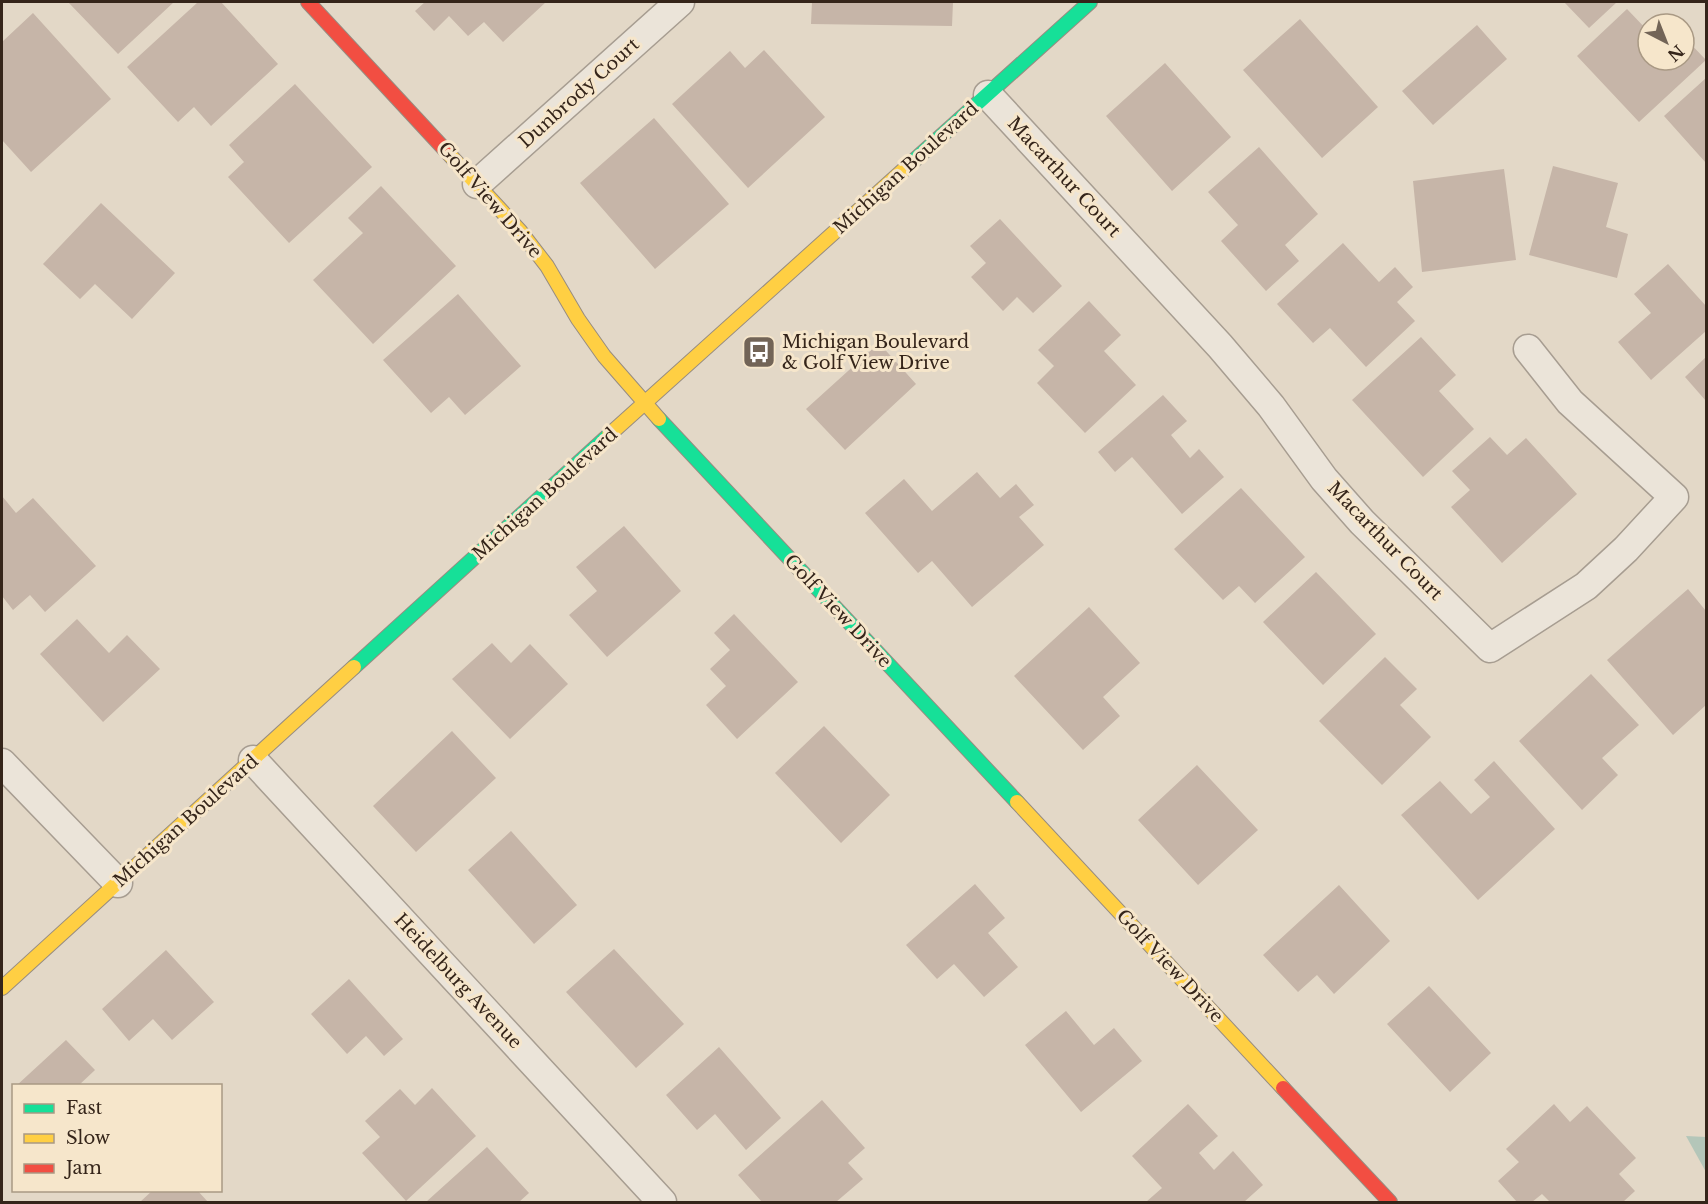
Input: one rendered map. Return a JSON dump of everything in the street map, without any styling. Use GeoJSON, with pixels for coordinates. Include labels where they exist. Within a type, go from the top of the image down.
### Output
{"type":"FeatureCollection","features":[{"type":"Feature","properties":{"kind":"street","name":"Golf View Drive"},"geometry":{"type":"LineString","coordinates":[[309,2],[520,231],[547,267],[578,319],[604,356],[644,403],[1390,1203]]}},
{"type":"Feature","properties":{"kind":"street","name":"Dunbrody Court"},"geometry":{"type":"LineString","coordinates":[[477,184],[680,2]]}},
{"type":"Feature","properties":{"kind":"street","name":"Michigan Boulevard"},"geometry":{"type":"LineString","coordinates":[[2,988],[644,403],[1090,2]]}},
{"type":"Feature","properties":{"kind":"street","name":"Macarthur Court"},"geometry":{"type":"LineString","coordinates":[[988,95],[1220,346],[1271,406],[1324,479],[1362,522],[1490,648],[1586,586],[1626,549],[1674,497],[1570,402],[1528,349]]}},
{"type":"Feature","properties":{"kind":"street","name":"Heidelburg Avenue"},"geometry":{"type":"LineString","coordinates":[[253,760],[662,1203]]}},
{"type":"Feature","properties":{"kind":"street"},"geometry":{"type":"LineString","coordinates":[[2,762],[118,883]]}},
{"type":"Feature","properties":{"kind":"shaded area"},"geometry":{"type":"Polygon","coordinates":[[[1686,1136],[1706,1137],[1706,1172],[1686,1136]]]}},
{"type":"Feature","properties":{"kind":"building"},"geometry":{"type":"Polygon","coordinates":[[[68,2],[174,2],[118,54],[68,2]]]}},
{"type":"Feature","properties":{"kind":"building"},"geometry":{"type":"Polygon","coordinates":[[[198,2],[221,2],[278,64],[211,126],[194,107],[178,122],[127,67],[198,2]]]}},
{"type":"Feature","properties":{"kind":"building"},"geometry":{"type":"Polygon","coordinates":[[[425,2],[546,2],[503,42],[484,22],[468,36],[449,16],[434,31],[415,11],[425,2]]]}},
{"type":"Feature","properties":{"kind":"building"},"geometry":{"type":"Polygon","coordinates":[[[812,2],[953,2],[952,26],[811,24],[812,2]]]}},
{"type":"Feature","properties":{"kind":"building"},"geometry":{"type":"Polygon","coordinates":[[[1564,2],[1617,2],[1589,28],[1564,2]]]}},
{"type":"Feature","properties":{"kind":"building"},"geometry":{"type":"Polygon","coordinates":[[[1627,9],[1636,18],[1636,72],[1693,72],[1639,122],[1577,56],[1627,9]]]}},
{"type":"Feature","properties":{"kind":"building"},"geometry":{"type":"Polygon","coordinates":[[[33,13],[111,99],[31,172],[2,140],[2,42],[33,13]]]}},
{"type":"Feature","properties":{"kind":"building"},"geometry":{"type":"Polygon","coordinates":[[[1300,19],[1378,107],[1322,158],[1243,70],[1300,19]]]}},
{"type":"Feature","properties":{"kind":"building"},"geometry":{"type":"Polygon","coordinates":[[[1477,25],[1507,59],[1433,125],[1402,91],[1477,25]]]}},
{"type":"Feature","properties":{"kind":"building"},"geometry":{"type":"Polygon","coordinates":[[[764,50],[825,117],[748,188],[672,104],[730,51],[745,68],[764,50]]]}},
{"type":"Feature","properties":{"kind":"building"},"geometry":{"type":"Polygon","coordinates":[[[1696,50],[1706,60],[1696,69],[1696,50]]]}},
{"type":"Feature","properties":{"kind":"building"},"geometry":{"type":"Polygon","coordinates":[[[1165,63],[1231,137],[1172,191],[1106,116],[1165,63]]]}},
{"type":"Feature","properties":{"kind":"building"},"geometry":{"type":"Polygon","coordinates":[[[1706,78],[1706,163],[1664,116],[1706,78]]]}},
{"type":"Feature","properties":{"kind":"building"},"geometry":{"type":"Polygon","coordinates":[[[295,84],[372,167],[289,243],[228,177],[244,162],[229,145],[295,84]]]}},
{"type":"Feature","properties":{"kind":"building"},"geometry":{"type":"Polygon","coordinates":[[[654,118],[729,204],[655,269],[580,183],[654,118]]]}},
{"type":"Feature","properties":{"kind":"building"},"geometry":{"type":"Polygon","coordinates":[[[1259,147],[1318,214],[1285,245],[1299,261],[1266,291],[1221,241],[1238,225],[1208,192],[1259,147]]]}},
{"type":"Feature","properties":{"kind":"building"},"geometry":{"type":"Polygon","coordinates":[[[1553,166],[1618,183],[1606,227],[1628,234],[1617,278],[1529,255],[1553,166]]]}},
{"type":"Feature","properties":{"kind":"building"},"geometry":{"type":"Polygon","coordinates":[[[1504,169],[1516,260],[1422,272],[1413,181],[1504,169]]]}},
{"type":"Feature","properties":{"kind":"building"},"geometry":{"type":"Polygon","coordinates":[[[381,186],[456,266],[373,344],[313,280],[363,233],[348,218],[381,186]]]}},
{"type":"Feature","properties":{"kind":"building"},"geometry":{"type":"Polygon","coordinates":[[[101,203],[175,273],[132,319],[95,284],[80,299],[43,264],[101,203]]]}},
{"type":"Feature","properties":{"kind":"building"},"geometry":{"type":"Polygon","coordinates":[[[1000,219],[1062,286],[1033,313],[1017,297],[1003,311],[971,277],[986,263],[970,246],[1000,219]]]}},
{"type":"Feature","properties":{"kind":"building"},"geometry":{"type":"Polygon","coordinates":[[[1343,243],[1379,282],[1395,267],[1413,287],[1397,302],[1415,321],[1366,367],[1330,328],[1313,343],[1277,304],[1343,243]]]}},
{"type":"Feature","properties":{"kind":"building"},"geometry":{"type":"Polygon","coordinates":[[[1668,264],[1706,306],[1706,331],[1651,380],[1618,342],[1651,313],[1634,294],[1668,264]]]}},
{"type":"Feature","properties":{"kind":"building"},"geometry":{"type":"Polygon","coordinates":[[[458,294],[521,366],[465,415],[449,397],[431,413],[383,360],[458,294]]]}},
{"type":"Feature","properties":{"kind":"building"},"geometry":{"type":"Polygon","coordinates":[[[1089,301],[1121,335],[1104,351],[1136,385],[1085,433],[1037,383],[1054,366],[1038,350],[1089,301]]]}},
{"type":"Feature","properties":{"kind":"building"},"geometry":{"type":"Polygon","coordinates":[[[1421,337],[1456,375],[1439,391],[1474,429],[1423,477],[1352,400],[1421,337]]]}},
{"type":"Feature","properties":{"kind":"building"},"geometry":{"type":"Polygon","coordinates":[[[879,343],[916,384],[845,450],[806,409],[879,343]]]}},
{"type":"Feature","properties":{"kind":"building"},"geometry":{"type":"Polygon","coordinates":[[[1706,357],[1706,401],[1685,377],[1706,357]]]}},
{"type":"Feature","properties":{"kind":"building"},"geometry":{"type":"Polygon","coordinates":[[[1163,395],[1187,421],[1171,435],[1190,458],[1199,449],[1224,477],[1182,514],[1132,457],[1115,472],[1098,452],[1163,395]]]}},
{"type":"Feature","properties":{"kind":"building"},"geometry":{"type":"Polygon","coordinates":[[[1490,437],[1507,455],[1526,438],[1577,494],[1502,563],[1451,507],[1470,490],[1452,471],[1490,437]]]}},
{"type":"Feature","properties":{"kind":"building"},"geometry":{"type":"Polygon","coordinates":[[[977,472],[1000,498],[1016,484],[1034,505],[1019,517],[1044,545],[972,607],[932,561],[918,573],[865,513],[904,479],[932,511],[977,472]]]}},
{"type":"Feature","properties":{"kind":"building"},"geometry":{"type":"Polygon","coordinates":[[[1241,488],[1305,557],[1255,603],[1239,586],[1223,600],[1174,549],[1241,488]]]}},
{"type":"Feature","properties":{"kind":"building"},"geometry":{"type":"Polygon","coordinates":[[[2,496],[16,513],[33,498],[96,566],[45,612],[30,595],[13,610],[2,596],[2,496]]]}},
{"type":"Feature","properties":{"kind":"building"},"geometry":{"type":"Polygon","coordinates":[[[624,526],[681,591],[607,657],[569,615],[597,591],[576,567],[624,526]]]}},
{"type":"Feature","properties":{"kind":"building"},"geometry":{"type":"Polygon","coordinates":[[[1316,572],[1376,634],[1323,685],[1263,622],[1316,572]]]}},
{"type":"Feature","properties":{"kind":"building"},"geometry":{"type":"Polygon","coordinates":[[[1688,589],[1706,611],[1706,705],[1673,735],[1607,660],[1688,589]]]}},
{"type":"Feature","properties":{"kind":"building"},"geometry":{"type":"Polygon","coordinates":[[[1089,607],[1140,663],[1103,697],[1120,716],[1083,750],[1014,676],[1089,607]]]}},
{"type":"Feature","properties":{"kind":"building"},"geometry":{"type":"Polygon","coordinates":[[[734,614],[798,682],[737,739],[706,705],[726,686],[710,669],[730,650],[714,633],[734,614]]]}},
{"type":"Feature","properties":{"kind":"building"},"geometry":{"type":"Polygon","coordinates":[[[77,619],[109,653],[127,635],[160,669],[103,722],[40,654],[77,619]]]}},
{"type":"Feature","properties":{"kind":"building"},"geometry":{"type":"Polygon","coordinates":[[[492,643],[511,663],[530,644],[568,684],[510,739],[452,679],[492,643]]]}},
{"type":"Feature","properties":{"kind":"building"},"geometry":{"type":"Polygon","coordinates":[[[1385,657],[1417,689],[1400,705],[1431,737],[1382,785],[1319,721],[1385,657]]]}},
{"type":"Feature","properties":{"kind":"building"},"geometry":{"type":"Polygon","coordinates":[[[1591,674],[1639,725],[1602,758],[1618,775],[1582,810],[1519,741],[1591,674]]]}},
{"type":"Feature","properties":{"kind":"building"},"geometry":{"type":"Polygon","coordinates":[[[824,726],[890,795],[841,843],[775,773],[824,726]]]}},
{"type":"Feature","properties":{"kind":"building"},"geometry":{"type":"Polygon","coordinates":[[[452,731],[496,778],[416,852],[373,806],[452,731]]]}},
{"type":"Feature","properties":{"kind":"building"},"geometry":{"type":"Polygon","coordinates":[[[1494,761],[1555,829],[1478,900],[1401,815],[1440,781],[1471,814],[1490,797],[1474,780],[1494,761]]]}},
{"type":"Feature","properties":{"kind":"building"},"geometry":{"type":"Polygon","coordinates":[[[1197,765],[1258,830],[1198,885],[1138,820],[1197,765]]]}},
{"type":"Feature","properties":{"kind":"building"},"geometry":{"type":"Polygon","coordinates":[[[511,831],[577,905],[534,944],[468,870],[511,831]]]}},
{"type":"Feature","properties":{"kind":"building"},"geometry":{"type":"Polygon","coordinates":[[[975,884],[1005,918],[988,933],[1018,967],[984,997],[954,964],[937,979],[906,945],[975,884]]]}},
{"type":"Feature","properties":{"kind":"building"},"geometry":{"type":"Polygon","coordinates":[[[1339,885],[1390,941],[1334,994],[1317,975],[1298,992],[1263,955],[1339,885]]]}},
{"type":"Feature","properties":{"kind":"building"},"geometry":{"type":"Polygon","coordinates":[[[614,949],[684,1024],[636,1068],[566,992],[614,949]]]}},
{"type":"Feature","properties":{"kind":"building"},"geometry":{"type":"Polygon","coordinates":[[[166,950],[214,1002],[172,1040],[153,1019],[129,1041],[102,1009],[166,950]]]}},
{"type":"Feature","properties":{"kind":"building"},"geometry":{"type":"Polygon","coordinates":[[[349,979],[403,1039],[384,1056],[366,1036],[347,1054],[311,1014],[349,979]]]}},
{"type":"Feature","properties":{"kind":"building"},"geometry":{"type":"Polygon","coordinates":[[[1429,986],[1491,1053],[1450,1092],[1387,1024],[1429,986]]]}},
{"type":"Feature","properties":{"kind":"building"},"geometry":{"type":"Polygon","coordinates":[[[1066,1011],[1094,1045],[1114,1028],[1142,1061],[1081,1112],[1025,1045],[1066,1011]]]}},
{"type":"Feature","properties":{"kind":"building"},"geometry":{"type":"Polygon","coordinates":[[[66,1040],[95,1070],[80,1084],[18,1084],[66,1040]]]}},
{"type":"Feature","properties":{"kind":"building"},"geometry":{"type":"Polygon","coordinates":[[[719,1047],[781,1118],[746,1150],[715,1114],[697,1130],[666,1095],[719,1047]]]}},
{"type":"Feature","properties":{"kind":"building"},"geometry":{"type":"Polygon","coordinates":[[[432,1088],[476,1136],[406,1201],[362,1153],[380,1137],[365,1121],[400,1089],[415,1105],[432,1088]]]}},
{"type":"Feature","properties":{"kind":"building"},"geometry":{"type":"Polygon","coordinates":[[[822,1100],[865,1148],[848,1163],[863,1179],[836,1202],[762,1202],[738,1175],[822,1100]]]}},
{"type":"Feature","properties":{"kind":"building"},"geometry":{"type":"Polygon","coordinates":[[[1188,1104],[1218,1136],[1199,1153],[1214,1170],[1233,1151],[1263,1185],[1244,1202],[1146,1202],[1162,1188],[1132,1156],[1188,1104]]]}},
{"type":"Feature","properties":{"kind":"building"},"geometry":{"type":"Polygon","coordinates":[[[1554,1104],[1570,1122],[1587,1106],[1636,1158],[1619,1174],[1635,1191],[1623,1202],[1550,1202],[1542,1194],[1532,1202],[1517,1202],[1498,1181],[1519,1162],[1506,1149],[1554,1104]]]}},
{"type":"Feature","properties":{"kind":"building"},"geometry":{"type":"Polygon","coordinates":[[[487,1147],[529,1193],[519,1202],[426,1202],[487,1147]]]}},
{"type":"Feature","properties":{"kind":"building"},"geometry":{"type":"Polygon","coordinates":[[[151,1192],[199,1192],[208,1202],[140,1202],[151,1192]]]}},
{"type":"Feature","properties":{"kind":"traffic: fast"},"geometry":{"type":"LineString","coordinates":[[909,165],[1090,2]]}},
{"type":"Feature","properties":{"kind":"traffic: fast"},"geometry":{"type":"LineString","coordinates":[[659,419],[1017,802]]}},
{"type":"Feature","properties":{"kind":"traffic: fast"},"geometry":{"type":"LineString","coordinates":[[354,667],[609,435]]}},
{"type":"Feature","properties":{"kind":"traffic: slow"},"geometry":{"type":"LineString","coordinates":[[448,153],[520,231],[547,266],[578,319],[604,356],[659,419]]}},
{"type":"Feature","properties":{"kind":"traffic: slow"},"geometry":{"type":"LineString","coordinates":[[609,435],[909,165]]}},
{"type":"Feature","properties":{"kind":"traffic: slow"},"geometry":{"type":"LineString","coordinates":[[2,988],[354,667]]}},
{"type":"Feature","properties":{"kind":"traffic: slow"},"geometry":{"type":"LineString","coordinates":[[1017,802],[1283,1088]]}},
{"type":"Feature","properties":{"kind":"traffic: jam"},"geometry":{"type":"LineString","coordinates":[[308,2],[448,153]]}},
{"type":"Feature","properties":{"kind":"traffic: jam"},"geometry":{"type":"LineString","coordinates":[[1283,1088],[1390,1202]]}},
{"type":"Feature","properties":{"kind":"place","name":"Michigan Boulevard & Golf View Drive"},"geometry":{"type":"Point","coordinates":[759,352]}}]}
